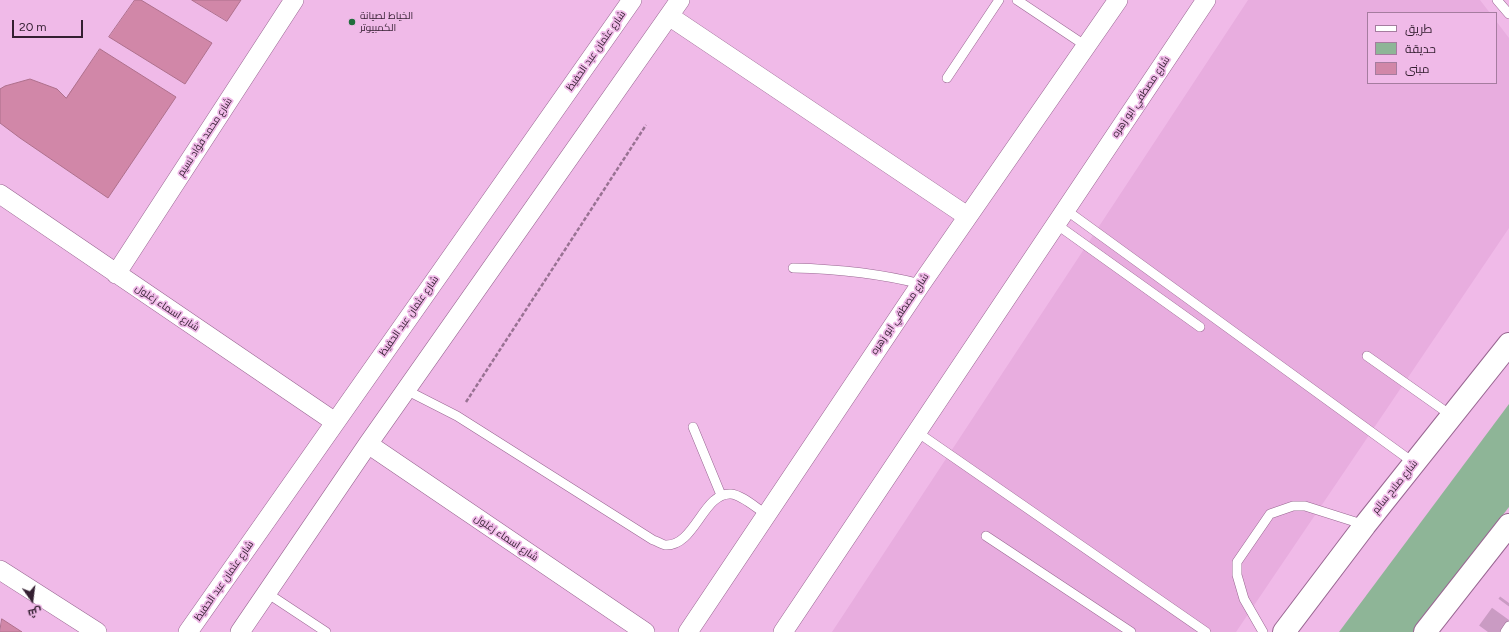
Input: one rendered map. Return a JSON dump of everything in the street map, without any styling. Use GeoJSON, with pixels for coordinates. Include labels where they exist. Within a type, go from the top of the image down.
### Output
{"type":"FeatureCollection","features":[{"type":"Feature","properties":{"kind":"highway","name":"شارع صلاح سالم"},"geometry":{"type":"LineString","coordinates":[[1284,632],[1365,525],[1509,344]]}},
{"type":"Feature","properties":{"kind":"highway"},"geometry":{"type":"LineString","coordinates":[[1425,632],[1509,525]]}},
{"type":"Feature","properties":{"kind":"street","name":"شارع محمد فؤاد نسيم"},"geometry":{"type":"LineString","coordinates":[[116,274],[294,0]]}},
{"type":"Feature","properties":{"kind":"street","name":"شارع عثمان عبد الحفيظ"},"geometry":{"type":"LineString","coordinates":[[188,632],[632,0]]}},
{"type":"Feature","properties":{"kind":"street"},"geometry":{"type":"LineString","coordinates":[[240,632],[368,444],[680,0]]}},
{"type":"Feature","properties":{"kind":"street","name":"شارع مصطفي ابو زهره"},"geometry":{"type":"LineString","coordinates":[[688,632],[967,216],[1118,0]]}},
{"type":"Feature","properties":{"kind":"street","name":"شارع مصطفي ابو زهره"},"geometry":{"type":"LineString","coordinates":[[783,632],[1206,0]]}},
{"type":"Feature","properties":{"kind":"street"},"geometry":{"type":"LineString","coordinates":[[669,16],[967,216]]}},
{"type":"Feature","properties":{"kind":"street","name":"شارع اسماء زغلول"},"geometry":{"type":"LineString","coordinates":[[0,194],[335,422]]}},
{"type":"Feature","properties":{"kind":"street","name":"شارع اسماء زغلول"},"geometry":{"type":"LineString","coordinates":[[368,444],[645,632]]}},
{"type":"Feature","properties":{"kind":"street"},"geometry":{"type":"LineString","coordinates":[[1,574],[97,632]]}},
{"type":"Feature","properties":{"kind":"lane"},"geometry":{"type":"LineString","coordinates":[[947,78],[999,0]]}},
{"type":"Feature","properties":{"kind":"lane"},"geometry":{"type":"LineString","coordinates":[[1017,0],[1086,46]]}},
{"type":"Feature","properties":{"kind":"lane"},"geometry":{"type":"LineString","coordinates":[[1497,0],[1509,14]]}},
{"type":"Feature","properties":{"kind":"lane"},"geometry":{"type":"LineString","coordinates":[[1061,217],[1200,327]]}},
{"type":"Feature","properties":{"kind":"lane"},"geometry":{"type":"LineString","coordinates":[[1061,217],[1414,463]]}},
{"type":"Feature","properties":{"kind":"lane"},"geometry":{"type":"LineString","coordinates":[[793,268],[855,270],[886,275],[921,284]]}},
{"type":"Feature","properties":{"kind":"lane"},"geometry":{"type":"LineString","coordinates":[[1367,356],[1452,416]]}},
{"type":"Feature","properties":{"kind":"lane"},"geometry":{"type":"LineString","coordinates":[[406,390],[457,416],[653,540],[665,544],[674,543],[685,537],[711,504],[722,496],[731,494],[766,514]]}},
{"type":"Feature","properties":{"kind":"lane"},"geometry":{"type":"LineString","coordinates":[[693,427],[722,496]]}},
{"type":"Feature","properties":{"kind":"lane"},"geometry":{"type":"LineString","coordinates":[[917,432],[1206,632]]}},
{"type":"Feature","properties":{"kind":"lane"},"geometry":{"type":"LineString","coordinates":[[1263,632],[1244,599],[1238,581],[1237,562],[1270,514],[1293,506],[1305,506],[1365,525]]}},
{"type":"Feature","properties":{"kind":"lane"},"geometry":{"type":"LineString","coordinates":[[986,536],[1131,632]]}},
{"type":"Feature","properties":{"kind":"lane"},"geometry":{"type":"LineString","coordinates":[[267,593],[326,632]]}},
{"type":"Feature","properties":{"kind":"lane"},"geometry":{"type":"LineString","coordinates":[[1505,632],[1509,626]]}},
{"type":"Feature","properties":{"kind":"path"},"geometry":{"type":"LineString","coordinates":[[457,416],[646,124]]}},
{"type":"Feature","properties":{"kind":"shaded area"},"geometry":{"type":"Polygon","coordinates":[[[1248,0],[1480,0],[1489,12],[1367,12],[1367,84],[1497,84],[1497,22],[1509,38],[1509,228],[1236,632],[832,632],[1248,0]]]}},
{"type":"Feature","properties":{"kind":"green space"},"geometry":{"type":"Polygon","coordinates":[[[1509,404],[1509,507],[1413,632],[1339,632],[1509,404]]]}},
{"type":"Feature","properties":{"kind":"building"},"geometry":{"type":"Polygon","coordinates":[[[135,0],[141,0],[212,43],[185,84],[109,37],[135,0]]]}},
{"type":"Feature","properties":{"kind":"building"},"geometry":{"type":"Polygon","coordinates":[[[192,0],[241,0],[227,21],[192,0]]]}},
{"type":"Feature","properties":{"kind":"building"},"geometry":{"type":"Polygon","coordinates":[[[100,49],[176,97],[108,198],[0,123],[0,89],[5,86],[30,79],[57,89],[66,98],[100,49]]]}},
{"type":"Feature","properties":{"kind":"building"},"geometry":{"type":"Polygon","coordinates":[[[2,619],[22,632],[0,632],[2,619]]]}},
{"type":"Feature","properties":{"kind":"tunnel"},"geometry":{"type":"LineString","coordinates":[[1488,632],[1509,603]]}},
{"type":"Feature","properties":{"kind":"place","name":"الخياط لصيانة الكمبيوتر"},"geometry":{"type":"Point","coordinates":[352,22]}}]}
